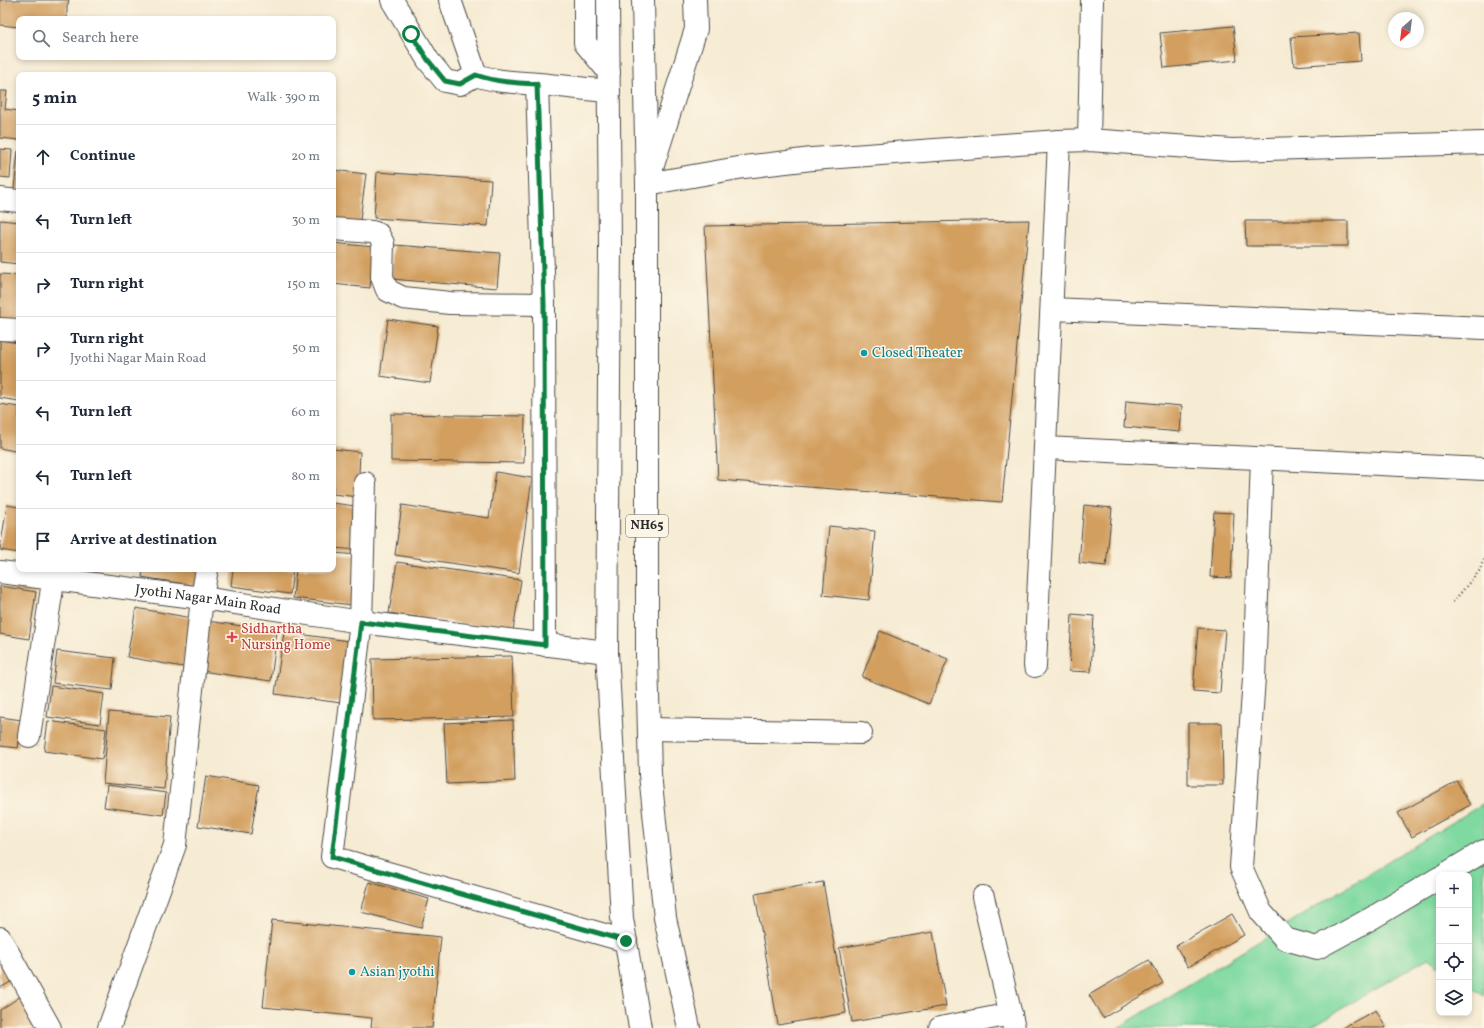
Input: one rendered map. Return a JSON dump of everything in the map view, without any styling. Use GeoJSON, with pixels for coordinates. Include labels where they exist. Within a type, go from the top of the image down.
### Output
{"type":"FeatureCollection","features":[{"type":"Feature","properties":{"kind":"main road"},"geometry":{"type":"LineString","coordinates":[[392,0],[428,60],[445,81],[460,84],[476,75]]}},
{"type":"Feature","properties":{"kind":"main road"},"geometry":{"type":"LineString","coordinates":[[450,0],[476,75],[489,80],[537,84],[609,82]]}},
{"type":"Feature","properties":{"kind":"main road"},"geometry":{"type":"LineString","coordinates":[[585,0],[585,43],[609,82]]}},
{"type":"Feature","properties":{"kind":"main road"},"geometry":{"type":"LineString","coordinates":[[695,0],[696,29],[647,184],[744,167],[812,159],[1059,141],[1090,140],[1232,150],[1484,143]]}},
{"type":"Feature","properties":{"kind":"main road"},"geometry":{"type":"LineString","coordinates":[[1090,140],[1092,0]]}},
{"type":"Feature","properties":{"kind":"main road","name":"NH65"},"geometry":{"type":"LineString","coordinates":[[608,7],[610,246],[607,652],[622,918],[640,1028]]}},
{"type":"Feature","properties":{"kind":"main road","name":"NH65"},"geometry":{"type":"LineString","coordinates":[[643,11],[647,184],[647,656],[650,774],[665,918],[689,1028]]}},
{"type":"Feature","properties":{"kind":"main road"},"geometry":{"type":"LineString","coordinates":[[537,84],[544,304],[545,645]]}},
{"type":"Feature","properties":{"kind":"main road"},"geometry":{"type":"LineString","coordinates":[[1035,666],[1059,141]]}},
{"type":"Feature","properties":{"kind":"main road"},"geometry":{"type":"LineString","coordinates":[[0,199],[16,201]]}},
{"type":"Feature","properties":{"kind":"main road"},"geometry":{"type":"LineString","coordinates":[[336,229],[372,232],[378,234],[383,243],[382,277],[387,290],[403,298],[450,303],[544,304]]}},
{"type":"Feature","properties":{"kind":"main road"},"geometry":{"type":"LineString","coordinates":[[1052,309],[1484,328]]}},
{"type":"Feature","properties":{"kind":"main road"},"geometry":{"type":"LineString","coordinates":[[0,329],[16,330]]}},
{"type":"Feature","properties":{"kind":"main road"},"geometry":{"type":"LineString","coordinates":[[1045,448],[1484,468]]}},
{"type":"Feature","properties":{"kind":"main road"},"geometry":{"type":"LineString","coordinates":[[1262,459],[1254,678],[1241,867],[1260,912],[1285,939],[1317,948],[1372,918],[1436,880]]}},
{"type":"Feature","properties":{"kind":"main road"},"geometry":{"type":"LineString","coordinates":[[365,482],[361,622],[332,857],[626,941]]}},
{"type":"Feature","properties":{"kind":"main road","name":"Jyothi Nagar Main Road"},"geometry":{"type":"LineString","coordinates":[[0,572],[54,574],[361,622],[607,652]]}},
{"type":"Feature","properties":{"kind":"main road"},"geometry":{"type":"LineString","coordinates":[[109,1028],[175,845],[202,598],[206,572]]}},
{"type":"Feature","properties":{"kind":"main road"},"geometry":{"type":"LineString","coordinates":[[29,736],[54,574]]}},
{"type":"Feature","properties":{"kind":"main road"},"geometry":{"type":"LineString","coordinates":[[649,729],[861,733]]}},
{"type":"Feature","properties":{"kind":"main road"},"geometry":{"type":"LineString","coordinates":[[1449,872],[1484,851]]}},
{"type":"Feature","properties":{"kind":"main road"},"geometry":{"type":"LineString","coordinates":[[940,1028],[1013,1021],[983,897]]}},
{"type":"Feature","properties":{"kind":"main road"},"geometry":{"type":"LineString","coordinates":[[0,938],[50,1028]]}},
{"type":"Feature","properties":{"kind":"path"},"geometry":{"type":"LineString","coordinates":[[1453,602],[1480,570],[1484,558]]}},
{"type":"Feature","properties":{"kind":"green space"},"geometry":{"type":"Polygon","coordinates":[[[1484,803],[1484,996],[1472,988],[1472,872],[1436,872],[1436,964],[1428,958],[1309,1028],[1118,1028],[1484,803]]]}},
{"type":"Feature","properties":{"kind":"building"},"geometry":{"type":"Polygon","coordinates":[[[0,0],[69,0],[67,16],[16,16],[16,27],[0,25],[0,0]]]}},
{"type":"Feature","properties":{"kind":"building"},"geometry":{"type":"Polygon","coordinates":[[[1233,26],[1237,60],[1164,68],[1160,33],[1233,26]]]}},
{"type":"Feature","properties":{"kind":"building"},"geometry":{"type":"Polygon","coordinates":[[[1359,33],[1361,61],[1294,66],[1291,37],[1359,33]]]}},
{"type":"Feature","properties":{"kind":"building"},"geometry":{"type":"Polygon","coordinates":[[[0,91],[7,91],[5,109],[16,111],[16,140],[0,138],[0,91]]]}},
{"type":"Feature","properties":{"kind":"building"},"geometry":{"type":"Polygon","coordinates":[[[0,149],[12,150],[10,178],[0,177],[0,149]]]}},
{"type":"Feature","properties":{"kind":"building"},"geometry":{"type":"Polygon","coordinates":[[[16,170],[16,189],[14,189],[16,170]]]}},
{"type":"Feature","properties":{"kind":"building"},"geometry":{"type":"Polygon","coordinates":[[[336,170],[366,174],[359,228],[336,224],[336,170]]]}},
{"type":"Feature","properties":{"kind":"building"},"geometry":{"type":"Polygon","coordinates":[[[377,172],[491,180],[488,226],[374,218],[377,172]]]}},
{"type":"Feature","properties":{"kind":"building"},"geometry":{"type":"Polygon","coordinates":[[[0,220],[16,222],[16,264],[0,262],[0,220]]]}},
{"type":"Feature","properties":{"kind":"building","name":"Closed Theater"},"geometry":{"type":"Polygon","coordinates":[[[1029,220],[1002,502],[718,480],[705,226],[1029,220]]]}},
{"type":"Feature","properties":{"kind":"building"},"geometry":{"type":"Polygon","coordinates":[[[1245,221],[1348,221],[1348,246],[1246,246],[1245,221]]]}},
{"type":"Feature","properties":{"kind":"building"},"geometry":{"type":"Polygon","coordinates":[[[336,243],[374,247],[370,288],[336,284],[336,243]]]}},
{"type":"Feature","properties":{"kind":"building"},"geometry":{"type":"Polygon","coordinates":[[[394,245],[500,253],[497,288],[391,279],[394,245]]]}},
{"type":"Feature","properties":{"kind":"building"},"geometry":{"type":"Polygon","coordinates":[[[0,274],[16,275],[16,323],[0,321],[0,274]]]}},
{"type":"Feature","properties":{"kind":"building"},"geometry":{"type":"Polygon","coordinates":[[[388,319],[438,326],[430,383],[380,376],[388,319]]]}},
{"type":"Feature","properties":{"kind":"building"},"geometry":{"type":"Polygon","coordinates":[[[0,340],[16,343],[16,401],[0,398],[0,340]]]}},
{"type":"Feature","properties":{"kind":"building"},"geometry":{"type":"Polygon","coordinates":[[[1126,401],[1182,406],[1180,432],[1124,427],[1126,401]]]}},
{"type":"Feature","properties":{"kind":"building"},"geometry":{"type":"Polygon","coordinates":[[[0,404],[16,407],[16,451],[0,448],[0,404]]]}},
{"type":"Feature","properties":{"kind":"building"},"geometry":{"type":"Polygon","coordinates":[[[391,414],[525,416],[524,463],[391,461],[391,414]]]}},
{"type":"Feature","properties":{"kind":"building"},"geometry":{"type":"Polygon","coordinates":[[[336,449],[360,452],[358,497],[336,494],[336,449]]]}},
{"type":"Feature","properties":{"kind":"building"},"geometry":{"type":"Polygon","coordinates":[[[496,472],[532,478],[519,573],[395,555],[402,505],[489,518],[496,472]]]}},
{"type":"Feature","properties":{"kind":"building"},"geometry":{"type":"Polygon","coordinates":[[[336,503],[362,507],[359,550],[336,548],[336,503]]]}},
{"type":"Feature","properties":{"kind":"building"},"geometry":{"type":"Polygon","coordinates":[[[7,505],[16,506],[16,553],[0,550],[7,505]]]}},
{"type":"Feature","properties":{"kind":"building"},"geometry":{"type":"Polygon","coordinates":[[[1084,505],[1112,508],[1106,566],[1079,563],[1084,505]]]}},
{"type":"Feature","properties":{"kind":"building"},"geometry":{"type":"Polygon","coordinates":[[[1214,512],[1234,513],[1231,578],[1210,577],[1214,512]]]}},
{"type":"Feature","properties":{"kind":"building"},"geometry":{"type":"Polygon","coordinates":[[[829,526],[875,531],[869,600],[823,595],[829,526]]]}},
{"type":"Feature","properties":{"kind":"building"},"geometry":{"type":"Polygon","coordinates":[[[336,553],[358,555],[352,605],[293,598],[296,572],[336,572],[336,553]]]}},
{"type":"Feature","properties":{"kind":"building"},"geometry":{"type":"Polygon","coordinates":[[[397,562],[521,580],[513,631],[389,613],[397,562]]]}},
{"type":"Feature","properties":{"kind":"building"},"geometry":{"type":"Polygon","coordinates":[[[143,572],[199,572],[197,586],[142,577],[143,572]]]}},
{"type":"Feature","properties":{"kind":"building"},"geometry":{"type":"Polygon","coordinates":[[[233,572],[293,572],[290,594],[231,586],[233,572]]]}},
{"type":"Feature","properties":{"kind":"building"},"geometry":{"type":"Polygon","coordinates":[[[0,586],[36,592],[29,639],[0,634],[0,586]]]}},
{"type":"Feature","properties":{"kind":"building"},"geometry":{"type":"Polygon","coordinates":[[[136,608],[192,618],[183,667],[127,657],[136,608]]]}},
{"type":"Feature","properties":{"kind":"building"},"geometry":{"type":"Polygon","coordinates":[[[1072,614],[1094,616],[1091,672],[1069,671],[1072,614]]]}},
{"type":"Feature","properties":{"kind":"building"},"geometry":{"type":"Polygon","coordinates":[[[207,621],[277,631],[271,681],[201,671],[207,621]]]}},
{"type":"Feature","properties":{"kind":"building"},"geometry":{"type":"Polygon","coordinates":[[[1198,628],[1225,630],[1220,693],[1193,691],[1198,628]]]}},
{"type":"Feature","properties":{"kind":"building"},"geometry":{"type":"Polygon","coordinates":[[[880,631],[948,659],[929,704],[862,677],[880,631]]]}},
{"type":"Feature","properties":{"kind":"building"},"geometry":{"type":"Polygon","coordinates":[[[284,632],[349,641],[341,703],[275,694],[284,632]]]}},
{"type":"Feature","properties":{"kind":"building"},"geometry":{"type":"Polygon","coordinates":[[[57,651],[115,658],[112,690],[53,683],[57,651]]]}},
{"type":"Feature","properties":{"kind":"building"},"geometry":{"type":"Polygon","coordinates":[[[512,656],[514,717],[373,720],[372,659],[512,656]]]}},
{"type":"Feature","properties":{"kind":"building"},"geometry":{"type":"Polygon","coordinates":[[[51,686],[104,694],[100,724],[47,717],[51,686]]]}},
{"type":"Feature","properties":{"kind":"building"},"geometry":{"type":"Polygon","coordinates":[[[109,712],[170,717],[164,789],[103,783],[109,712]]]}},
{"type":"Feature","properties":{"kind":"building"},"geometry":{"type":"Polygon","coordinates":[[[0,717],[22,720],[18,748],[0,746],[0,717]]]}},
{"type":"Feature","properties":{"kind":"building"},"geometry":{"type":"Polygon","coordinates":[[[513,720],[515,781],[447,784],[444,723],[513,720]]]}},
{"type":"Feature","properties":{"kind":"building"},"geometry":{"type":"Polygon","coordinates":[[[48,721],[106,729],[102,759],[44,751],[48,721]]]}},
{"type":"Feature","properties":{"kind":"building"},"geometry":{"type":"Polygon","coordinates":[[[1188,723],[1222,723],[1223,785],[1188,785],[1188,723]]]}},
{"type":"Feature","properties":{"kind":"building"},"geometry":{"type":"Polygon","coordinates":[[[206,776],[259,785],[251,834],[198,826],[206,776]]]}},
{"type":"Feature","properties":{"kind":"building"},"geometry":{"type":"Polygon","coordinates":[[[1457,781],[1470,805],[1412,837],[1398,813],[1457,781]]]}},
{"type":"Feature","properties":{"kind":"building"},"geometry":{"type":"Polygon","coordinates":[[[107,785],[166,793],[163,815],[104,807],[107,785]]]}},
{"type":"Feature","properties":{"kind":"building"},"geometry":{"type":"Polygon","coordinates":[[[369,882],[429,899],[421,928],[361,912],[369,882]]]}},
{"type":"Feature","properties":{"kind":"building"},"geometry":{"type":"Polygon","coordinates":[[[823,882],[846,1013],[778,1025],[755,894],[823,882]]]}},
{"type":"Feature","properties":{"kind":"building"},"geometry":{"type":"Polygon","coordinates":[[[1232,914],[1244,935],[1188,967],[1176,946],[1232,914]]]}},
{"type":"Feature","properties":{"kind":"building","name":"Asian jyothi"},"geometry":{"type":"Polygon","coordinates":[[[272,920],[441,937],[432,1028],[371,1028],[372,1018],[263,1007],[272,920]]]}},
{"type":"Feature","properties":{"kind":"building"},"geometry":{"type":"Polygon","coordinates":[[[933,932],[946,1006],[852,1022],[839,948],[933,932]]]}},
{"type":"Feature","properties":{"kind":"building"},"geometry":{"type":"Polygon","coordinates":[[[0,956],[14,980],[0,988],[0,956]]]}},
{"type":"Feature","properties":{"kind":"building"},"geometry":{"type":"Polygon","coordinates":[[[1149,960],[1163,983],[1103,1018],[1089,995],[1149,960]]]}},
{"type":"Feature","properties":{"kind":"building"},"geometry":{"type":"Polygon","coordinates":[[[24,994],[45,1028],[0,1028],[0,1010],[24,994]]]}},
{"type":"Feature","properties":{"kind":"building"},"geometry":{"type":"Polygon","coordinates":[[[1376,1010],[1386,1028],[1342,1028],[1376,1010]]]}},
{"type":"Feature","properties":{"kind":"place","name":"Closed Theater"},"geometry":{"type":"Point","coordinates":[864,353]}},
{"type":"Feature","properties":{"kind":"place","name":"Sidhartha Nursing Home"},"geometry":{"type":"Point","coordinates":[232,637]}},
{"type":"Feature","properties":{"kind":"place","name":"Asian jyothi"},"geometry":{"type":"Point","coordinates":[352,972]}},
{"type":"Feature","properties":{"kind":"route"},"geometry":{"type":"LineString","coordinates":[[411,34],[428,60],[445,81],[460,84],[476,75],[489,80],[537,84],[544,304],[545,645],[361,622],[332,857],[626,941]]}}]}
